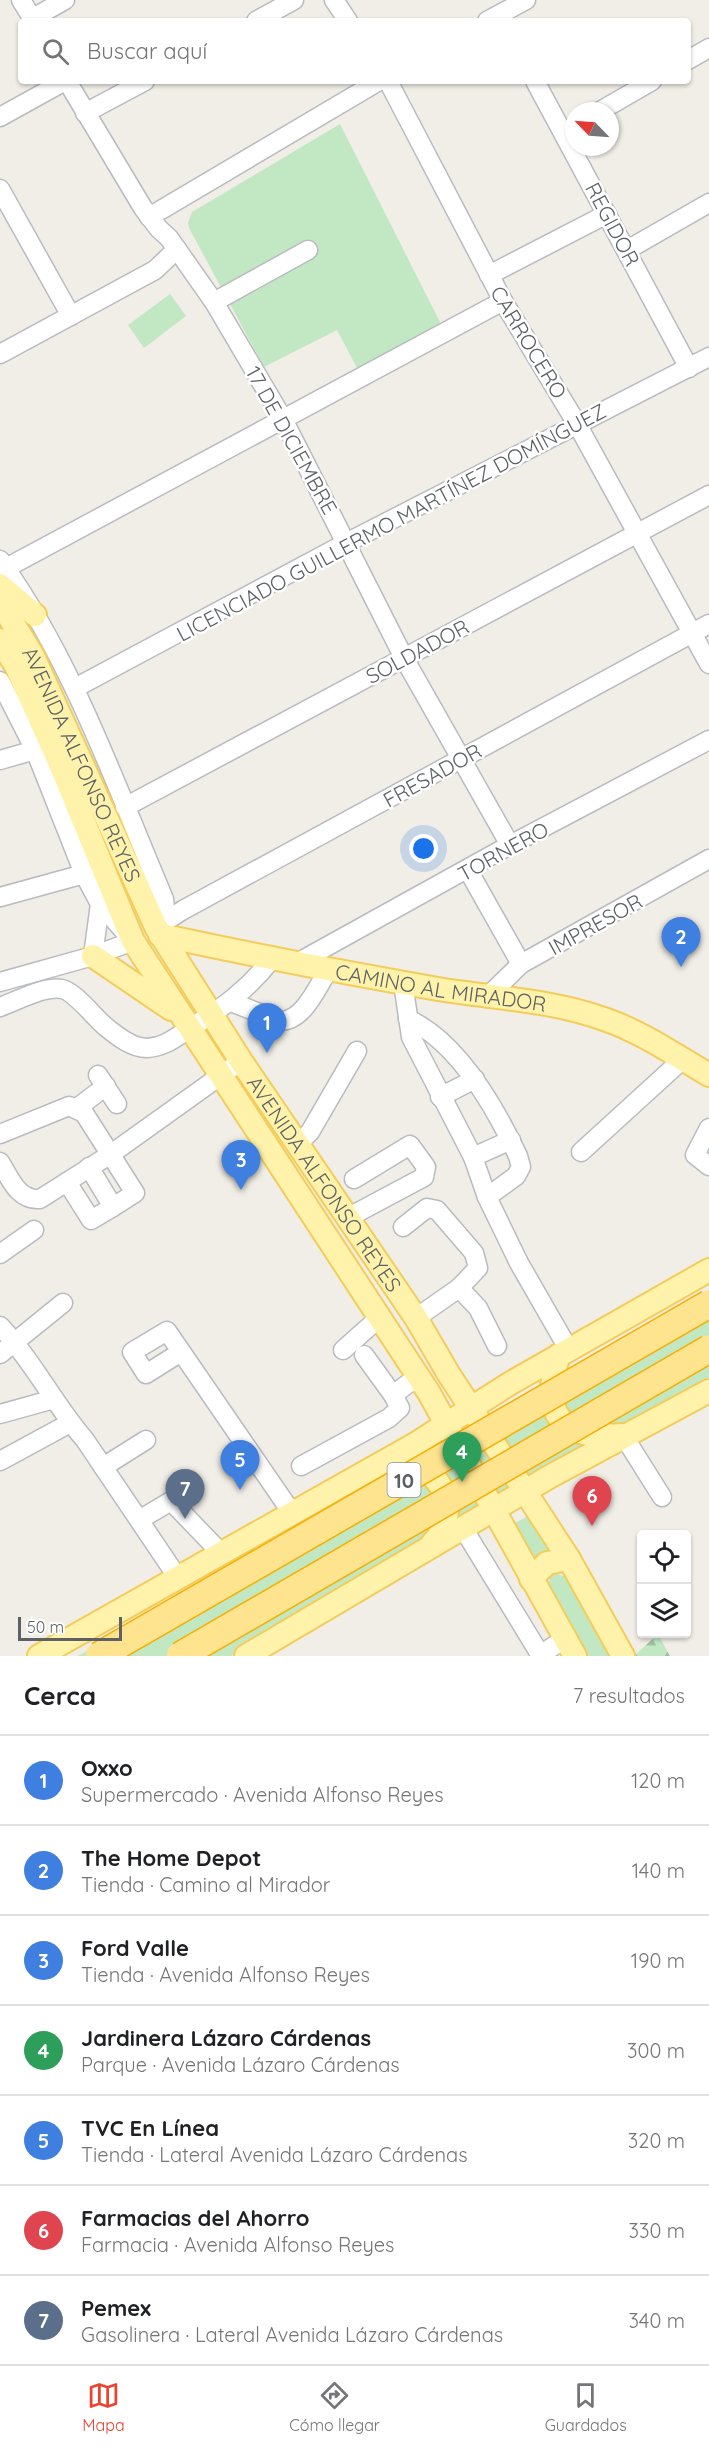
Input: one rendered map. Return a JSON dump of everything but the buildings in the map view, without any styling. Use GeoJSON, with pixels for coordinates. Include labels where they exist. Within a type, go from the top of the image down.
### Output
{"type":"FeatureCollection","features":[{"type":"Feature","properties":{"kind":"highway","name":"10"},"geometry":{"type":"LineString","coordinates":[[99,1656],[709,1304]]}},
{"type":"Feature","properties":{"kind":"highway","name":"10"},"geometry":{"type":"LineString","coordinates":[[180,1656],[709,1349]]}},
{"type":"Feature","properties":{"kind":"main road"},"geometry":{"type":"LineString","coordinates":[[2,571],[35,615]]}},
{"type":"Feature","properties":{"kind":"main road","name":"AVENIDA ALFONSO REYES"},"geometry":{"type":"LineString","coordinates":[[0,602],[33,656],[158,931],[241,1061],[416,1318],[448,1373],[569,1559],[623,1656]]}},
{"type":"Feature","properties":{"kind":"main road","name":"AVENIDA ALFONSO REYES"},"geometry":{"type":"LineString","coordinates":[[0,640],[16,666],[60,764],[134,941],[220,1076],[424,1384],[492,1510],[571,1647]]}},
{"type":"Feature","properties":{"kind":"main road"},"geometry":{"type":"LineString","coordinates":[[134,941],[158,931]]}},
{"type":"Feature","properties":{"kind":"main road","name":"CAMINO AL MIRADOR"},"geometry":{"type":"LineString","coordinates":[[158,931],[272,959],[487,997],[563,1007],[604,1019],[637,1033],[709,1075]]}},
{"type":"Feature","properties":{"kind":"main road"},"geometry":{"type":"LineString","coordinates":[[93,956],[185,1021]]}},
{"type":"Feature","properties":{"kind":"main road"},"geometry":{"type":"LineString","coordinates":[[39,1656],[417,1443],[509,1384],[709,1270]]}},
{"type":"Feature","properties":{"kind":"main road"},"geometry":{"type":"LineString","coordinates":[[564,1353],[550,1393],[557,1414],[574,1430],[584,1434],[623,1435]]}},
{"type":"Feature","properties":{"kind":"main road"},"geometry":{"type":"LineString","coordinates":[[448,1373],[480,1386],[509,1384]]}},
{"type":"Feature","properties":{"kind":"main road"},"geometry":{"type":"LineString","coordinates":[[417,1443],[426,1418],[424,1384]]}},
{"type":"Feature","properties":{"kind":"main road"},"geometry":{"type":"LineString","coordinates":[[246,1656],[623,1435],[709,1391]]}},
{"type":"Feature","properties":{"kind":"main road"},"geometry":{"type":"LineString","coordinates":[[373,1467],[405,1463],[417,1466],[435,1477],[447,1501],[448,1514],[444,1529],[424,1552]]}},
{"type":"Feature","properties":{"kind":"main road"},"geometry":{"type":"LineString","coordinates":[[531,1579],[548,1563],[569,1559]]}},
{"type":"Feature","properties":{"kind":"street"},"geometry":{"type":"LineString","coordinates":[[21,0],[32,18]]}},
{"type":"Feature","properties":{"kind":"street"},"geometry":{"type":"LineString","coordinates":[[36,18],[65,0]]}},
{"type":"Feature","properties":{"kind":"street"},"geometry":{"type":"LineString","coordinates":[[261,18],[294,0]]}},
{"type":"Feature","properties":{"kind":"street"},"geometry":{"type":"LineString","coordinates":[[334,0],[346,18]]}},
{"type":"Feature","properties":{"kind":"street"},"geometry":{"type":"LineString","coordinates":[[493,14],[526,0]]}},
{"type":"Feature","properties":{"kind":"street"},"geometry":{"type":"LineString","coordinates":[[691,58],[709,48]]}},
{"type":"Feature","properties":{"kind":"street"},"geometry":{"type":"LineString","coordinates":[[0,117],[60,84]]}},
{"type":"Feature","properties":{"kind":"street","name":"17 DE DICIEMBRE"},"geometry":{"type":"LineString","coordinates":[[68,84],[149,217],[177,249],[214,302],[283,419],[348,542],[404,658],[510,845]]}},
{"type":"Feature","properties":{"kind":"street"},"geometry":{"type":"LineString","coordinates":[[85,113],[139,84]]}},
{"type":"Feature","properties":{"kind":"street"},"geometry":{"type":"LineString","coordinates":[[149,217],[374,84]]}},
{"type":"Feature","properties":{"kind":"street","name":"CARROCERO"},"geometry":{"type":"LineString","coordinates":[[390,84],[503,301],[578,424],[709,664]]}},
{"type":"Feature","properties":{"kind":"street","name":"REGIDOR"},"geometry":{"type":"LineString","coordinates":[[537,84],[565,123]]}},
{"type":"Feature","properties":{"kind":"street"},"geometry":{"type":"LineString","coordinates":[[616,102],[647,84]]}},
{"type":"Feature","properties":{"kind":"street","name":"REGIDOR"},"geometry":{"type":"LineString","coordinates":[[581,156],[607,214],[689,368]]}},
{"type":"Feature","properties":{"kind":"street"},"geometry":{"type":"LineString","coordinates":[[0,189],[71,316]]}},
{"type":"Feature","properties":{"kind":"street"},"geometry":{"type":"LineString","coordinates":[[627,250],[709,203]]}},
{"type":"Feature","properties":{"kind":"street"},"geometry":{"type":"LineString","coordinates":[[489,275],[607,214]]}},
{"type":"Feature","properties":{"kind":"street"},"geometry":{"type":"LineString","coordinates":[[0,354],[155,270],[177,249]]}},
{"type":"Feature","properties":{"kind":"street"},"geometry":{"type":"LineString","coordinates":[[214,302],[308,250]]}},
{"type":"Feature","properties":{"kind":"street"},"geometry":{"type":"LineString","coordinates":[[2,571],[503,301]]}},
{"type":"Feature","properties":{"kind":"street","name":"LICENCIADO GUILLERMO MARTÍNEZ DOMÍNGUEZ"},"geometry":{"type":"LineString","coordinates":[[75,688],[348,542],[709,357]]}},
{"type":"Feature","properties":{"kind":"street","name":"SOLDADOR"},"geometry":{"type":"LineString","coordinates":[[125,807],[709,495]]}},
{"type":"Feature","properties":{"kind":"street"},"geometry":{"type":"LineString","coordinates":[[35,615],[75,688],[164,899],[165,909],[158,931]]}},
{"type":"Feature","properties":{"kind":"street","name":"FRESADOR"},"geometry":{"type":"LineString","coordinates":[[158,931],[183,910],[709,624]]}},
{"type":"Feature","properties":{"kind":"street"},"geometry":{"type":"LineString","coordinates":[[0,681],[35,750],[84,874],[100,904],[134,941],[93,956],[0,982]]}},
{"type":"Feature","properties":{"kind":"street","name":"TORNERO"},"geometry":{"type":"LineString","coordinates":[[297,963],[510,845],[709,740]]}},
{"type":"Feature","properties":{"kind":"street"},"geometry":{"type":"LineString","coordinates":[[0,760],[35,750]]}},
{"type":"Feature","properties":{"kind":"street","name":"IMPRESOR"},"geometry":{"type":"LineString","coordinates":[[487,997],[521,964],[709,861]]}},
{"type":"Feature","properties":{"kind":"street"},"geometry":{"type":"LineString","coordinates":[[468,870],[521,964]]}},
{"type":"Feature","properties":{"kind":"street"},"geometry":{"type":"LineString","coordinates":[[0,897],[84,874]]}},
{"type":"Feature","properties":{"kind":"street"},"geometry":{"type":"LineString","coordinates":[[93,956],[100,904]]}},
{"type":"Feature","properties":{"kind":"street"},"geometry":{"type":"LineString","coordinates":[[0,1007],[51,989],[63,989],[73,994],[87,1011],[111,1031],[130,1044],[144,1048],[176,1040],[185,1021],[212,1017],[231,1002],[272,959]]}},
{"type":"Feature","properties":{"kind":"street"},"geometry":{"type":"LineString","coordinates":[[46,968],[51,989]]}},
{"type":"Feature","properties":{"kind":"street"},"geometry":{"type":"LineString","coordinates":[[231,1002],[280,1021],[289,1021],[299,1014],[329,969]]}},
{"type":"Feature","properties":{"kind":"street"},"geometry":{"type":"LineString","coordinates":[[403,983],[411,1037],[473,1156],[487,1197],[564,1353]]}},
{"type":"Feature","properties":{"kind":"street"},"geometry":{"type":"LineString","coordinates":[[408,1019],[425,1027],[440,1039],[474,1079],[511,1140],[521,1167],[516,1176],[487,1197]]}},
{"type":"Feature","properties":{"kind":"street"},"geometry":{"type":"LineString","coordinates":[[298,1144],[310,1132],[357,1051]]}},
{"type":"Feature","properties":{"kind":"street"},"geometry":{"type":"LineString","coordinates":[[581,1152],[682,1059]]}},
{"type":"Feature","properties":{"kind":"street"},"geometry":{"type":"LineString","coordinates":[[0,1162],[22,1196],[30,1200],[40,1199],[111,1154],[241,1061]]}},
{"type":"Feature","properties":{"kind":"street"},"geometry":{"type":"LineString","coordinates":[[440,1096],[474,1079]]}},
{"type":"Feature","properties":{"kind":"street"},"geometry":{"type":"LineString","coordinates":[[77,1108],[102,1080],[117,1104]]}},
{"type":"Feature","properties":{"kind":"street"},"geometry":{"type":"LineString","coordinates":[[0,1134],[69,1106],[77,1108],[84,1113],[135,1193],[92,1220],[67,1182]]}},
{"type":"Feature","properties":{"kind":"street"},"geometry":{"type":"LineString","coordinates":[[709,1128],[695,1155],[709,1166]]}},
{"type":"Feature","properties":{"kind":"street"},"geometry":{"type":"LineString","coordinates":[[473,1156],[511,1140]]}},
{"type":"Feature","properties":{"kind":"street"},"geometry":{"type":"LineString","coordinates":[[349,1217],[424,1177],[426,1167],[410,1145],[354,1179]]}},
{"type":"Feature","properties":{"kind":"street"},"geometry":{"type":"LineString","coordinates":[[89,1167],[113,1207]]}},
{"type":"Feature","properties":{"kind":"street"},"geometry":{"type":"LineString","coordinates":[[404,1227],[428,1208],[437,1210],[474,1253],[478,1268],[459,1288],[416,1318]]}},
{"type":"Feature","properties":{"kind":"street"},"geometry":{"type":"LineString","coordinates":[[0,1254],[34,1230]]}},
{"type":"Feature","properties":{"kind":"street"},"geometry":{"type":"LineString","coordinates":[[459,1288],[478,1308],[497,1346]]}},
{"type":"Feature","properties":{"kind":"street"},"geometry":{"type":"LineString","coordinates":[[0,1354],[14,1340],[63,1303]]}},
{"type":"Feature","properties":{"kind":"street"},"geometry":{"type":"LineString","coordinates":[[343,1350],[380,1317]]}},
{"type":"Feature","properties":{"kind":"street"},"geometry":{"type":"LineString","coordinates":[[0,1326],[14,1340],[178,1578]]}},
{"type":"Feature","properties":{"kind":"street"},"geometry":{"type":"LineString","coordinates":[[182,1352],[292,1513]]}},
{"type":"Feature","properties":{"kind":"street"},"geometry":{"type":"LineString","coordinates":[[301,1466],[389,1418],[400,1408],[364,1355]]}},
{"type":"Feature","properties":{"kind":"street"},"geometry":{"type":"LineString","coordinates":[[393,1395],[424,1384]]}},
{"type":"Feature","properties":{"kind":"street"},"geometry":{"type":"LineString","coordinates":[[0,1414],[54,1399]]}},
{"type":"Feature","properties":{"kind":"street"},"geometry":{"type":"LineString","coordinates":[[0,1461],[70,1423]]}},
{"type":"Feature","properties":{"kind":"street"},"geometry":{"type":"LineString","coordinates":[[623,1435],[662,1497]]}},
{"type":"Feature","properties":{"kind":"street"},"geometry":{"type":"LineString","coordinates":[[103,1467],[146,1440]]}},
{"type":"Feature","properties":{"kind":"street"},"geometry":{"type":"LineString","coordinates":[[139,1520],[172,1501],[221,1553]]}},
{"type":"Feature","properties":{"kind":"street"},"geometry":{"type":"LineString","coordinates":[[463,1528],[538,1651],[541,1653],[571,1647]]}},
{"type":"Feature","properties":{"kind":"green space"},"geometry":{"type":"Polygon","coordinates":[[[340,124],[441,324],[357,368],[337,330],[264,367],[188,223],[192,212],[340,124]]]}},
{"type":"Feature","properties":{"kind":"green space"},"geometry":{"type":"Polygon","coordinates":[[[170,294],[186,316],[144,348],[128,325],[170,294]]]}},
{"type":"Feature","properties":{"kind":"green space"},"geometry":{"type":"Polygon","coordinates":[[[709,1297],[709,1387],[231,1656],[78,1656],[709,1297]]]}},
{"type":"Feature","properties":{"kind":"green space"},"geometry":{"type":"Polygon","coordinates":[[[532,1514],[555,1556],[536,1568],[513,1524],[532,1514]]]}},
{"type":"Feature","properties":{"kind":"green space"},"geometry":{"type":"Polygon","coordinates":[[[552,1573],[564,1576],[609,1656],[584,1656],[547,1587],[552,1573]]]}},
{"type":"Feature","properties":{"kind":"green space"},"geometry":{"type":"Polygon","coordinates":[[[654,1638],[660,1638],[670,1656],[636,1656],[654,1638]]]}},
{"type":"Feature","properties":{"kind":"place","name":"The Home Depot"},"geometry":{"type":"Point","coordinates":[681,967]}},
{"type":"Feature","properties":{"kind":"place","name":"Oxxo"},"geometry":{"type":"Point","coordinates":[267,1053]}},
{"type":"Feature","properties":{"kind":"place","name":"Ford Valle"},"geometry":{"type":"Point","coordinates":[241,1190]}},
{"type":"Feature","properties":{"kind":"place","name":"Jardinera Lázaro Cárdenas"},"geometry":{"type":"Point","coordinates":[462,1482]}},
{"type":"Feature","properties":{"kind":"place","name":"TVC En Línea"},"geometry":{"type":"Point","coordinates":[240,1490]}},
{"type":"Feature","properties":{"kind":"place","name":"Pemex"},"geometry":{"type":"Point","coordinates":[185,1519]}},
{"type":"Feature","properties":{"kind":"place","name":"Farmacias del Ahorro"},"geometry":{"type":"Point","coordinates":[592,1526]}}]}
